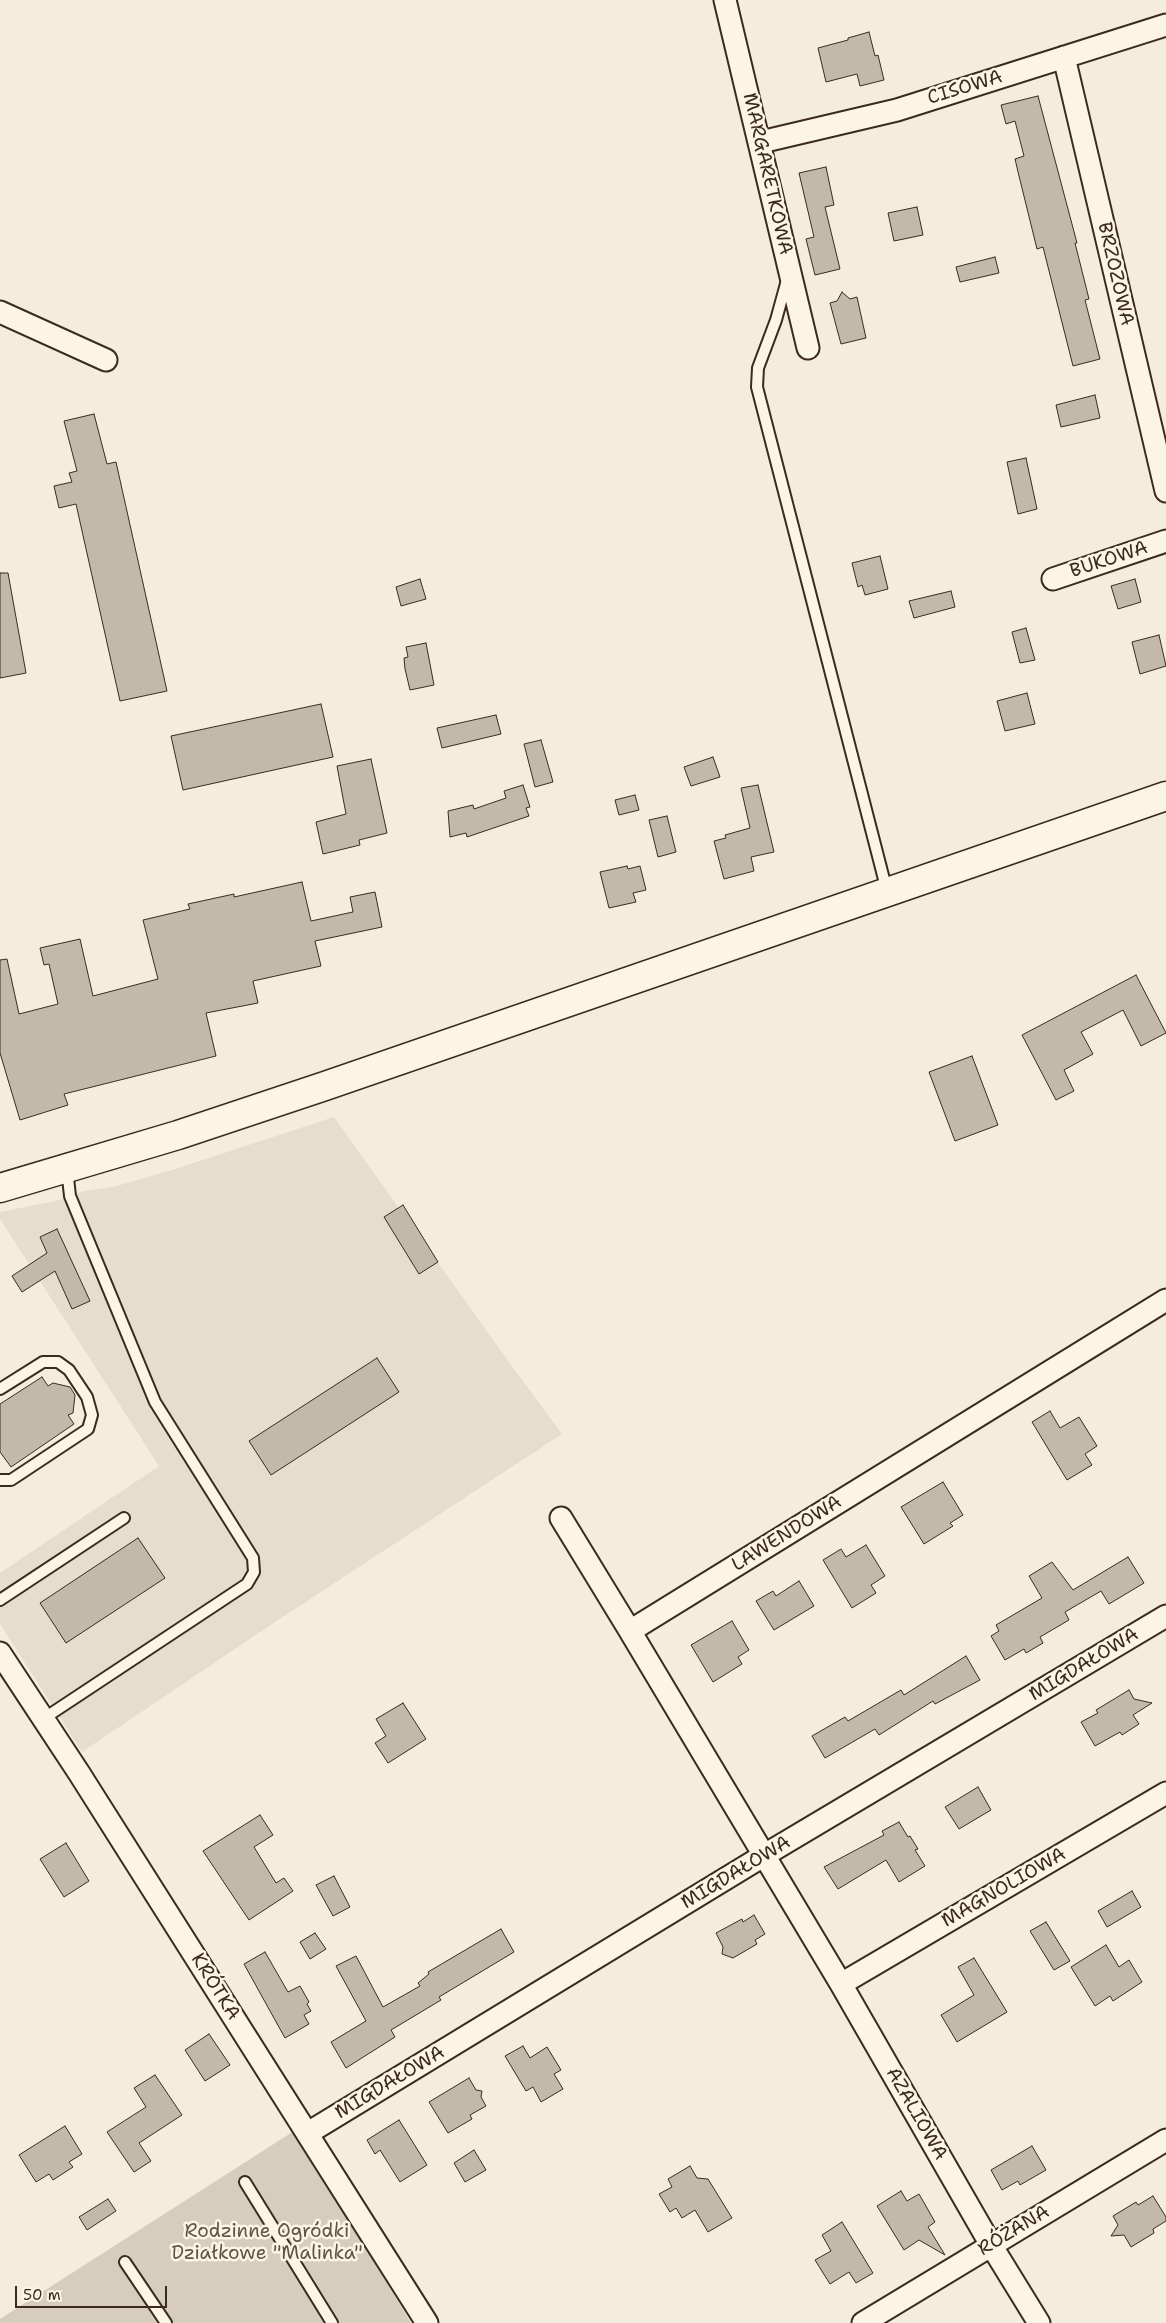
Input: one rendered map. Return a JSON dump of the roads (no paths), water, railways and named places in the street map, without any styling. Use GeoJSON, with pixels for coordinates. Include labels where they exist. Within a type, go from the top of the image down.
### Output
{"type":"FeatureCollection","features":[{"type":"Feature","properties":{"kind":"main road"},"geometry":{"type":"LineString","coordinates":[[0,1188],[178,1135],[325,1086],[1166,796]]}},
{"type":"Feature","properties":{"kind":"street","name":"MARGARETKOWA"},"geometry":{"type":"LineString","coordinates":[[726,0],[808,348]]}},
{"type":"Feature","properties":{"kind":"street","name":"CISOWA"},"geometry":{"type":"LineString","coordinates":[[760,142],[897,110],[1166,25]]}},
{"type":"Feature","properties":{"kind":"street","name":"BRZOZOWA"},"geometry":{"type":"LineString","coordinates":[[1064,57],[1165,483]]}},
{"type":"Feature","properties":{"kind":"street"},"geometry":{"type":"LineString","coordinates":[[0,312],[106,360]]}},
{"type":"Feature","properties":{"kind":"street","name":"BUKOWA"},"geometry":{"type":"LineString","coordinates":[[1053,579],[1166,541]]}},
{"type":"Feature","properties":{"kind":"street","name":"LAWENDOWA"},"geometry":{"type":"LineString","coordinates":[[630,1631],[1166,1300]]}},
{"type":"Feature","properties":{"kind":"street"},"geometry":{"type":"LineString","coordinates":[[561,1518],[763,1856]]}},
{"type":"Feature","properties":{"kind":"street","name":"MIGDAŁOWA"},"geometry":{"type":"LineString","coordinates":[[308,2133],[763,1856],[1166,1616]]}},
{"type":"Feature","properties":{"kind":"street","name":"KRÓTKA"},"geometry":{"type":"LineString","coordinates":[[0,1653],[308,2133],[427,2323]]}},
{"type":"Feature","properties":{"kind":"street","name":"MAGNOLIOWA"},"geometry":{"type":"LineString","coordinates":[[841,1984],[1166,1793]]}},
{"type":"Feature","properties":{"kind":"street","name":"AZALIOWA"},"geometry":{"type":"LineString","coordinates":[[763,1856],[841,1984],[991,2245],[1039,2323]]}},
{"type":"Feature","properties":{"kind":"street","name":"RÓŻANA"},"geometry":{"type":"LineString","coordinates":[[863,2323],[1166,2140]]}},
{"type":"Feature","properties":{"kind":"lane"},"geometry":{"type":"LineString","coordinates":[[790,268],[776,320],[758,368],[757,387],[888,892]]}},
{"type":"Feature","properties":{"kind":"lane"},"geometry":{"type":"LineString","coordinates":[[44,1719],[248,1584],[254,1572],[253,1558],[155,1402],[70,1196],[67,1169]]}},
{"type":"Feature","properties":{"kind":"lane"},"geometry":{"type":"LineString","coordinates":[[0,1389],[43,1362],[58,1362],[69,1370],[87,1397],[92,1415],[88,1429],[11,1480],[0,1480]]}},
{"type":"Feature","properties":{"kind":"lane"},"geometry":{"type":"LineString","coordinates":[[0,1600],[124,1518]]}},
{"type":"Feature","properties":{"kind":"lane"},"geometry":{"type":"LineString","coordinates":[[245,2182],[332,2323]]}},
{"type":"Feature","properties":{"kind":"lane"},"geometry":{"type":"LineString","coordinates":[[125,2262],[166,2323]]}},
{"type":"Feature","properties":{"kind":"park label","name":"Rodzinne Ogródki Działkowe \"Malinka\""},"geometry":{"type":"Point","coordinates":[267,2243]}}]}
